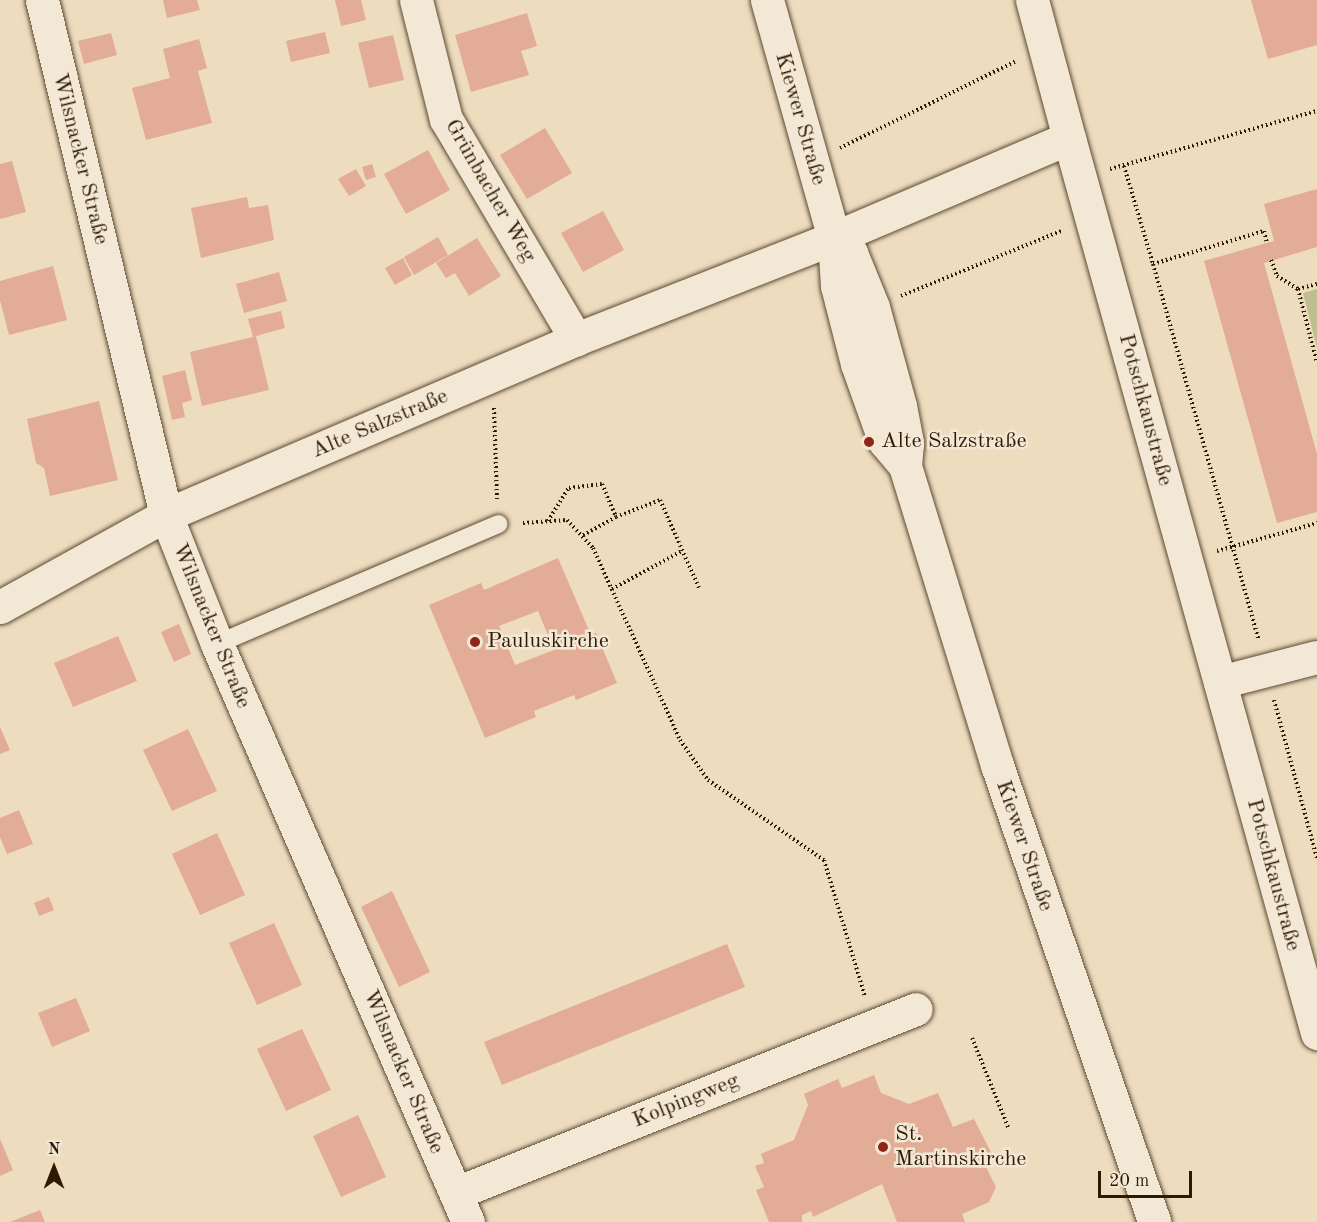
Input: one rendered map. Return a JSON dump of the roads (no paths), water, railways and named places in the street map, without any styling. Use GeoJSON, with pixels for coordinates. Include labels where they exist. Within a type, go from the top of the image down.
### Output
{"type":"FeatureCollection","features":[{"type":"Feature","properties":{"kind":"street","name":"Wilsnacker Straße"},"geometry":{"type":"LineString","coordinates":[[42,0],[166,516],[217,644],[462,1208]]}},
{"type":"Feature","properties":{"kind":"street","name":"Grünbacher Weg"},"geometry":{"type":"LineString","coordinates":[[416,0],[446,119],[576,339]]}},
{"type":"Feature","properties":{"kind":"street","name":"Kiewer Straße"},"geometry":{"type":"LineString","coordinates":[[767,0],[834,238],[837,286],[857,364],[885,442],[905,466]]}},
{"type":"Feature","properties":{"kind":"street","name":"Potschkaustraße"},"geometry":{"type":"LineString","coordinates":[[1032,0],[1317,1033]]}},
{"type":"Feature","properties":{"kind":"street","name":"Alte Salzstraße"},"geometry":{"type":"LineString","coordinates":[[0,607],[166,516],[576,339],[834,238],[1069,138]]}},
{"type":"Feature","properties":{"kind":"street","name":"Kiewer Straße"},"geometry":{"type":"LineString","coordinates":[[834,238],[851,253],[873,307],[902,415],[907,443],[905,466],[997,765],[1154,1222]]}},
{"type":"Feature","properties":{"kind":"street"},"geometry":{"type":"LineString","coordinates":[[1220,682],[1317,657]]}},
{"type":"Feature","properties":{"kind":"street","name":"Kolpingweg"},"geometry":{"type":"LineString","coordinates":[[462,1208],[916,1009]]}},
{"type":"Feature","properties":{"kind":"lane"},"geometry":{"type":"LineString","coordinates":[[217,644],[498,524]]}},
{"type":"Feature","properties":{"kind":"place","name":"Alte Salzstraße"},"geometry":{"type":"Point","coordinates":[869,442]}},
{"type":"Feature","properties":{"kind":"place","name":"Pauluskirche"},"geometry":{"type":"Point","coordinates":[475,642]}},
{"type":"Feature","properties":{"kind":"place","name":"St. Martinskirche"},"geometry":{"type":"Point","coordinates":[883,1147]}}]}
